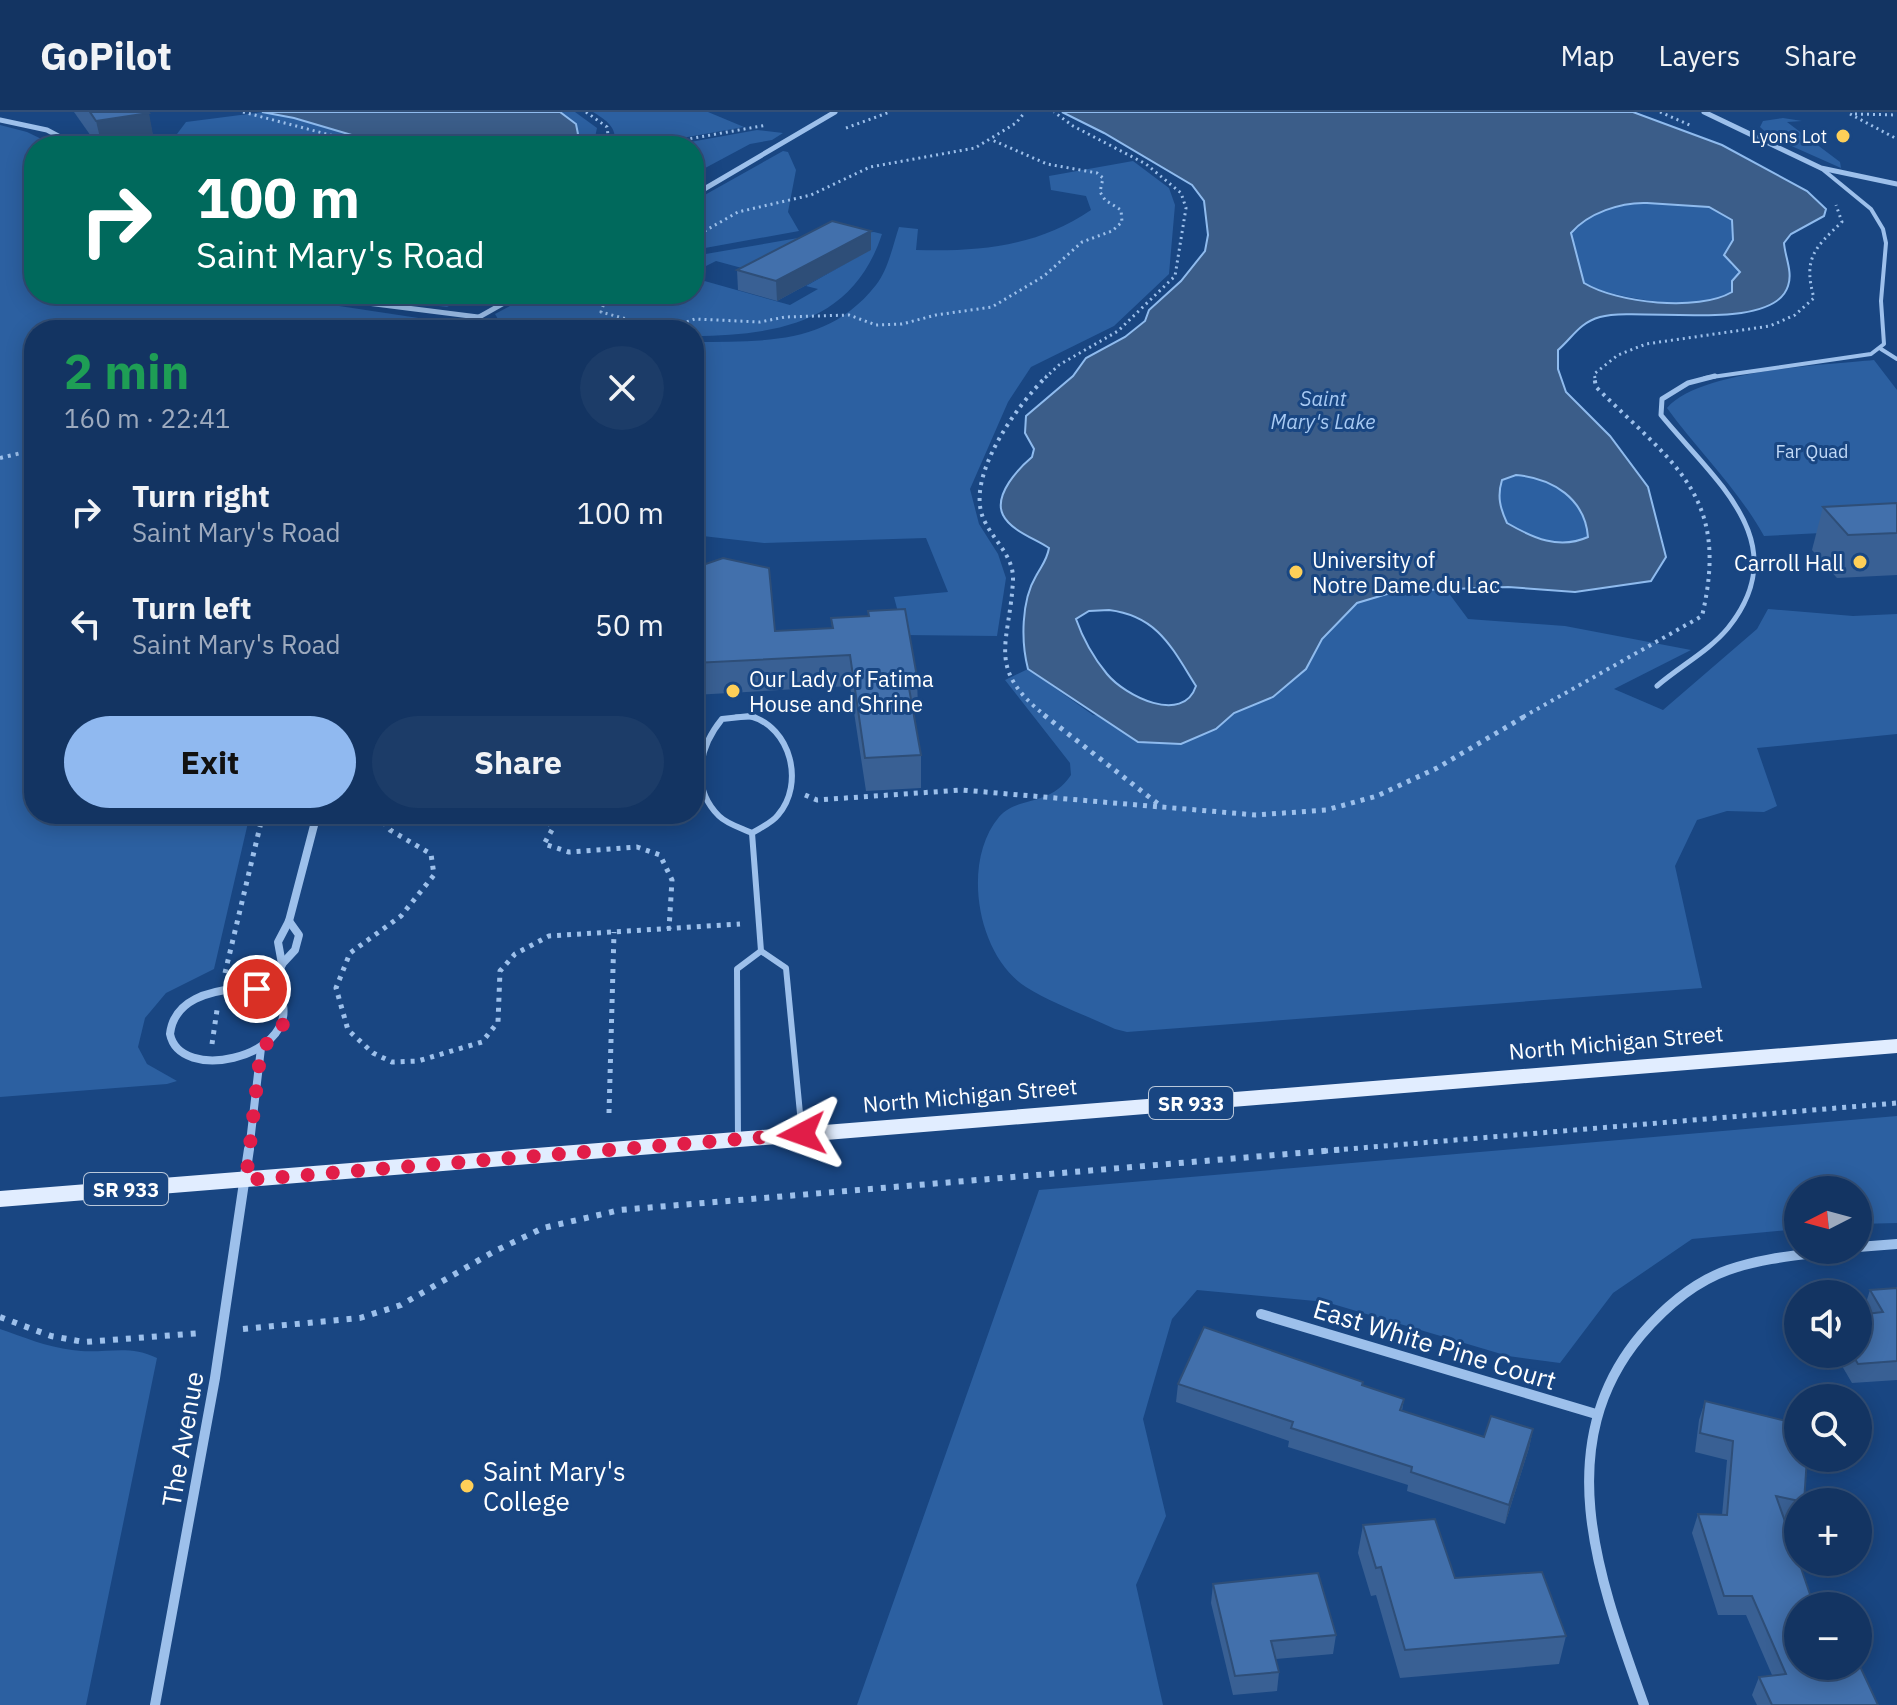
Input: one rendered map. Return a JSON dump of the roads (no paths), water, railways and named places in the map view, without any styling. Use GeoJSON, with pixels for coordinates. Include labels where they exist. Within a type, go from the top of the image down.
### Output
{"type":"FeatureCollection","features":[{"type":"Feature","properties":{"kind":"main road","name":"North Michigan Street"},"geometry":{"type":"LineString","coordinates":[[0,1199],[1897,1046]]}},
{"type":"Feature","properties":{"kind":"street"},"geometry":{"type":"LineString","coordinates":[[704,189],[835,112]]}},
{"type":"Feature","properties":{"kind":"street"},"geometry":{"type":"LineString","coordinates":[[1704,112],[1821,168],[1897,184]]}},
{"type":"Feature","properties":{"kind":"street"},"geometry":{"type":"LineString","coordinates":[[0,120],[47,130],[58,136]]}},
{"type":"Feature","properties":{"kind":"street"},"geometry":{"type":"LineString","coordinates":[[375,304],[478,317]]}},
{"type":"Feature","properties":{"kind":"street"},"geometry":{"type":"LineString","coordinates":[[473,320],[502,304]]}},
{"type":"Feature","properties":{"kind":"street"},"geometry":{"type":"LineString","coordinates":[[282,964],[276,951],[279,935],[289,921],[314,824]]}},
{"type":"Feature","properties":{"kind":"street"},"geometry":{"type":"LineString","coordinates":[[272,995],[282,964],[295,950],[299,935],[289,921]]}},
{"type":"Feature","properties":{"kind":"street"},"geometry":{"type":"LineString","coordinates":[[257,989],[272,995],[282,1003],[286,1014],[283,1026],[275,1038],[243,1056],[210,1061],[188,1057],[175,1050],[169,1040],[169,1028],[175,1016],[187,1005],[220,990],[257,989]]}},
{"type":"Feature","properties":{"kind":"street","name":"The Avenue"},"geometry":{"type":"LineString","coordinates":[[155,1705],[224,1330],[261,1048]]}},
{"type":"Feature","properties":{"kind":"street"},"geometry":{"type":"LineString","coordinates":[[1872,1246],[1897,1244]]}},
{"type":"Feature","properties":{"kind":"street"},"geometry":{"type":"LineString","coordinates":[[1644,1705],[1616,1627],[1593,1535],[1589,1462],[1596,1414],[1626,1355],[1653,1319],[1689,1290],[1726,1271],[1784,1256]]}},
{"type":"Feature","properties":{"kind":"street","name":"East White Pine Court"},"geometry":{"type":"LineString","coordinates":[[1261,1314],[1596,1414]]}},
{"type":"Feature","properties":{"kind":"lane"},"geometry":{"type":"LineString","coordinates":[[1657,686],[1729,627],[1744,607],[1754,582],[1755,559],[1752,535],[1744,515],[1726,489],[1661,415],[1662,399],[1688,383],[1709,377],[1859,356],[1881,349],[1884,344],[1881,301],[1886,243],[1883,229],[1871,209],[1821,168]]}},
{"type":"Feature","properties":{"kind":"lane"},"geometry":{"type":"LineString","coordinates":[[1881,349],[1897,359]]}},
{"type":"Feature","properties":{"kind":"lane"},"geometry":{"type":"LineString","coordinates":[[704,746],[709,733],[722,719],[754,717],[779,731],[791,760],[789,788],[778,815],[752,833]]}},
{"type":"Feature","properties":{"kind":"lane"},"geometry":{"type":"LineString","coordinates":[[704,794],[720,818],[752,833]]}},
{"type":"Feature","properties":{"kind":"lane"},"geometry":{"type":"LineString","coordinates":[[752,833],[761,951],[786,968],[802,1134]]}},
{"type":"Feature","properties":{"kind":"lane"},"geometry":{"type":"LineString","coordinates":[[738,1139],[737,969],[761,951]]}},
{"type":"Feature","properties":{"kind":"water"},"geometry":{"type":"Polygon","coordinates":[[[262,112],[560,112],[576,124],[578,134],[355,136],[262,112]]]}},
{"type":"Feature","properties":{"kind":"water","name":"Saint Mary's Lake"},"geometry":{"type":"Polygon","coordinates":[[[1062,112],[1633,112],[1722,145],[1807,191],[1826,209],[1824,216],[1791,234],[1784,243],[1789,281],[1777,301],[1758,310],[1732,314],[1619,314],[1600,317],[1581,327],[1558,350],[1558,369],[1566,392],[1610,436],[1648,487],[1666,557],[1651,581],[1575,592],[1508,587],[1397,591],[1357,603],[1322,639],[1306,669],[1273,697],[1234,713],[1216,729],[1181,744],[1138,742],[1028,669],[1024,647],[1027,597],[1049,548],[1012,526],[1001,507],[1004,491],[1032,457],[1034,449],[1025,433],[1026,416],[1073,376],[1086,358],[1125,337],[1145,321],[1149,310],[1181,281],[1205,251],[1208,235],[1204,201],[1192,185],[1062,112]],[[1647,203],[1606,210],[1586,220],[1571,233],[1584,283],[1616,296],[1658,302],[1699,302],[1732,292],[1732,281],[1740,272],[1724,255],[1733,240],[1732,220],[1709,207],[1647,203]],[[1516,475],[1502,480],[1500,502],[1507,523],[1556,542],[1588,537],[1581,512],[1565,493],[1530,477],[1516,475]],[[1089,611],[1076,619],[1093,654],[1115,682],[1153,703],[1179,704],[1189,698],[1196,686],[1171,647],[1152,627],[1126,613],[1089,611]]]}},
{"type":"Feature","properties":{"kind":"place","name":"Lyons Lot"},"geometry":{"type":"Point","coordinates":[1843,136]}},
{"type":"Feature","properties":{"kind":"place","name":"Carroll Hall"},"geometry":{"type":"Point","coordinates":[1860,562]}},
{"type":"Feature","properties":{"kind":"place","name":"University of Notre Dame du Lac"},"geometry":{"type":"Point","coordinates":[1296,572]}},
{"type":"Feature","properties":{"kind":"place","name":"Our Lady of Fatima House and Shrine"},"geometry":{"type":"Point","coordinates":[733,691]}},
{"type":"Feature","properties":{"kind":"place","name":"Saint Mary's College"},"geometry":{"type":"Point","coordinates":[467,1486]}},
{"type":"Feature","properties":{"kind":"park label","name":"Far Quad"},"geometry":{"type":"Point","coordinates":[1812,451]}}]}
